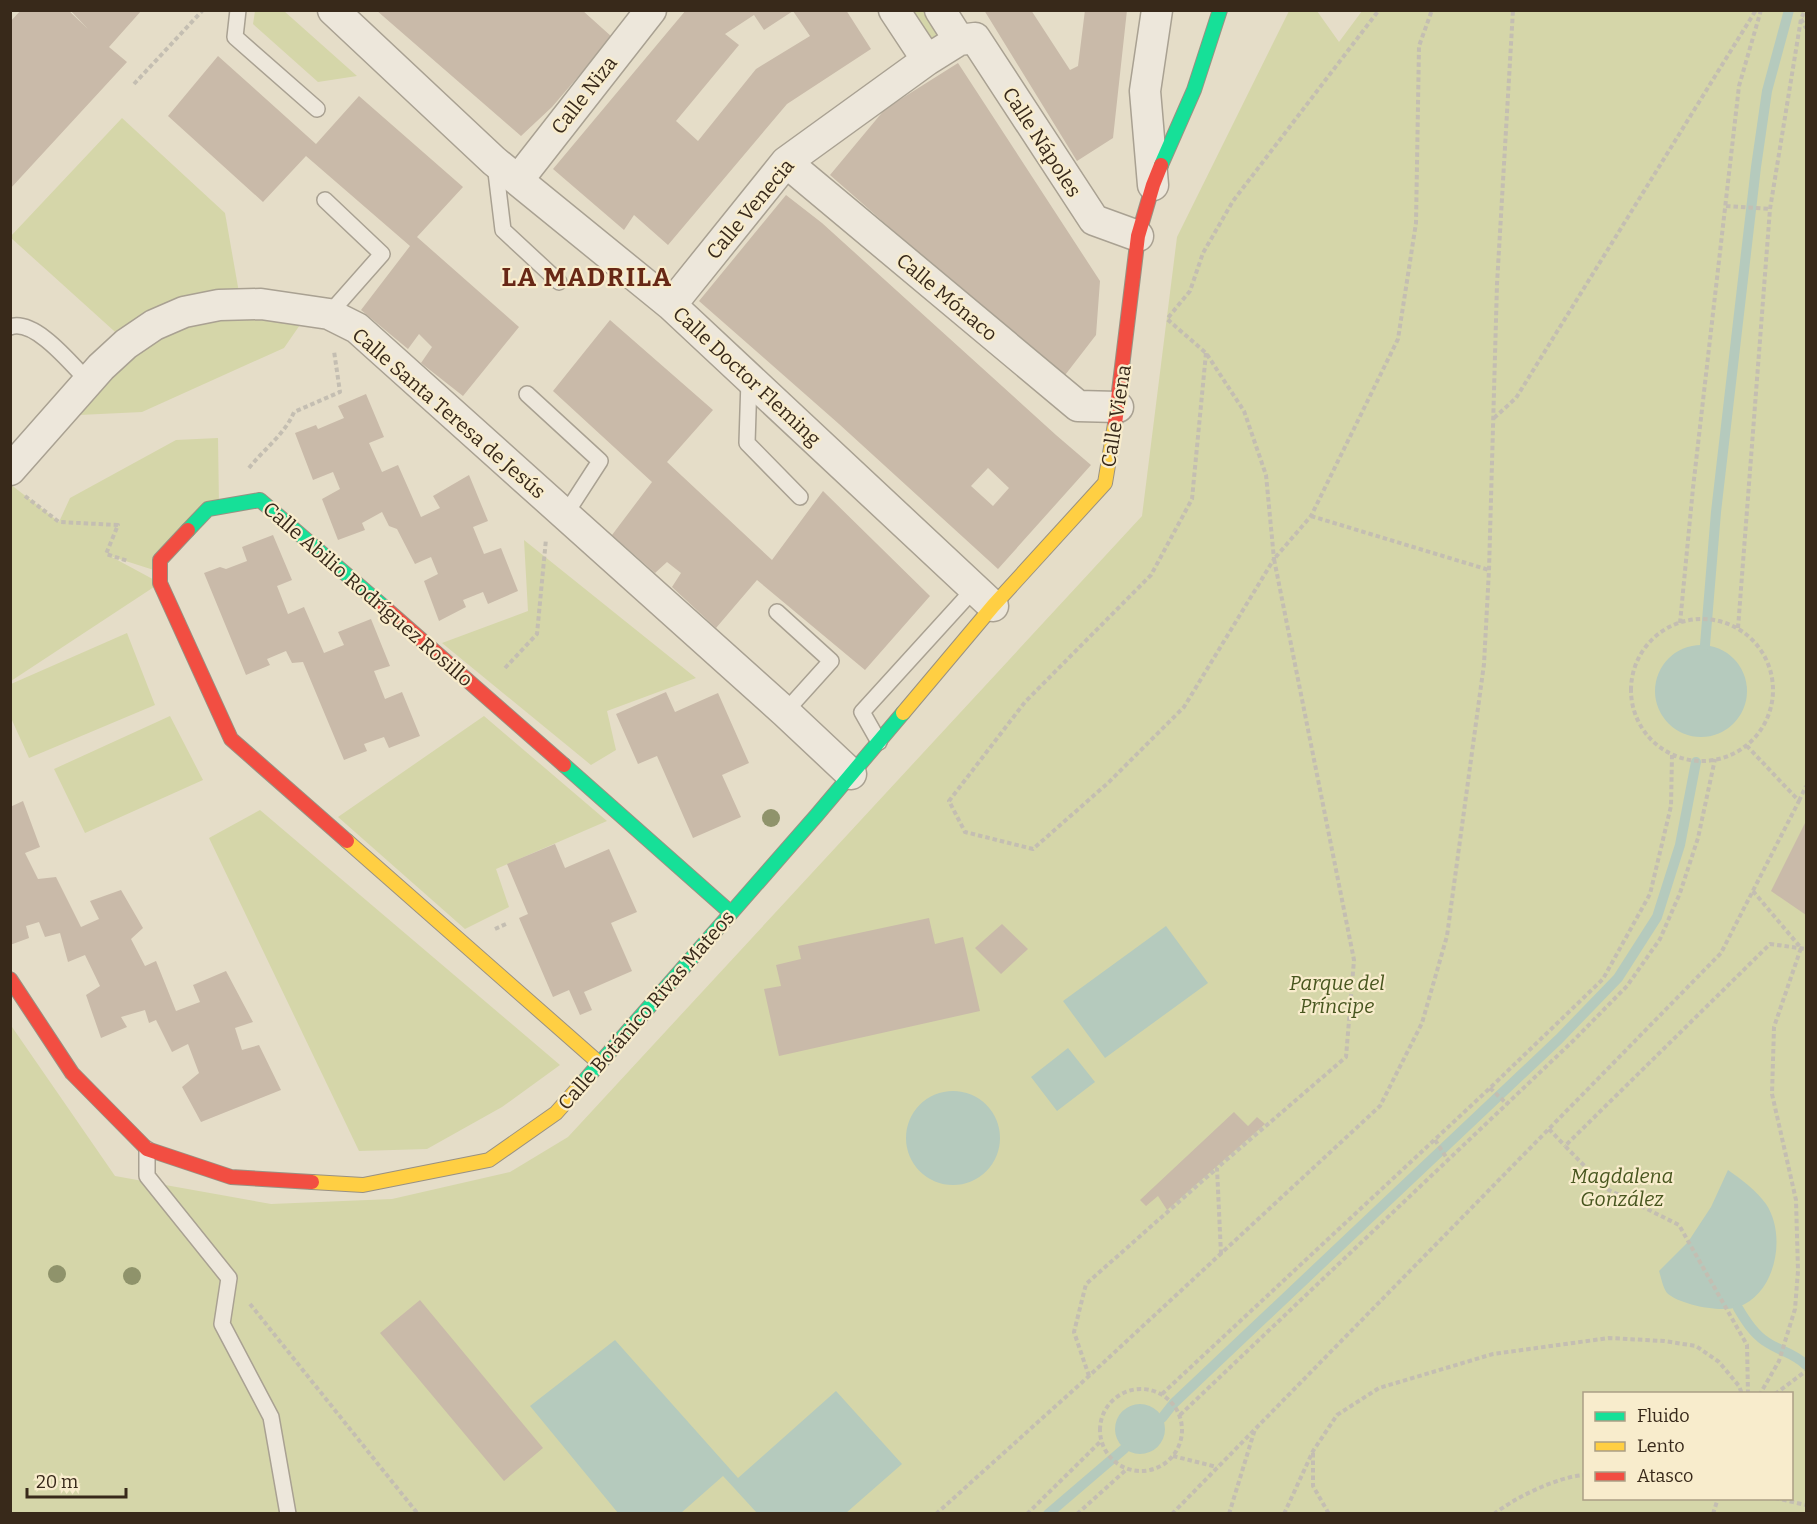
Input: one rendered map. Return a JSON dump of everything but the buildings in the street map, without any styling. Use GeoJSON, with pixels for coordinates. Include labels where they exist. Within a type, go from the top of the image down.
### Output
{"type":"FeatureCollection","features":[{"type":"Feature","properties":{"kind":"street","name":"Calle Doctor Fleming"},"geometry":{"type":"LineString","coordinates":[[333,10],[494,161],[671,305],[984,598]]}},
{"type":"Feature","properties":{"kind":"street"},"geometry":{"type":"LineString","coordinates":[[894,10],[927,60],[959,40],[940,10]]}},
{"type":"Feature","properties":{"kind":"street","name":"Calle Viena"},"geometry":{"type":"LineString","coordinates":[[1153,185],[1145,91],[1157,10]]}},
{"type":"Feature","properties":{"kind":"street","name":"Calle Viena"},"geometry":{"type":"LineString","coordinates":[[984,598],[1106,483],[1118,406],[1138,236],[1153,185],[1194,90],[1220,10]]}},
{"type":"Feature","properties":{"kind":"street","name":"Calle Niza"},"geometry":{"type":"LineString","coordinates":[[518,180],[639,15]]}},
{"type":"Feature","properties":{"kind":"street","name":"Calle Nápoles"},"geometry":{"type":"LineString","coordinates":[[959,40],[975,38],[1094,220],[1138,236]]}},
{"type":"Feature","properties":{"kind":"street","name":"Calle Venecia"},"geometry":{"type":"LineString","coordinates":[[671,305],[786,162],[927,60]]}},
{"type":"Feature","properties":{"kind":"street","name":"Calle Mónaco"},"geometry":{"type":"LineString","coordinates":[[786,162],[1078,406],[1118,406]]}},
{"type":"Feature","properties":{"kind":"street","name":"Calle Santa Teresa de Jesús"},"geometry":{"type":"LineString","coordinates":[[15,480],[88,381],[126,344],[154,325],[184,312],[219,305],[261,304],[329,314],[357,328],[851,774]]}},
{"type":"Feature","properties":{"kind":"street","name":"Calle Abilio Rodríguez Rosillo"},"geometry":{"type":"LineString","coordinates":[[160,572],[160,560],[208,509],[260,500],[482,692],[731,913]]}},
{"type":"Feature","properties":{"kind":"street"},"geometry":{"type":"LineString","coordinates":[[160,572],[160,583],[231,739],[599,1064]]}},
{"type":"Feature","properties":{"kind":"street","name":"Calle Botánico Rivas Mateos"},"geometry":{"type":"LineString","coordinates":[[147,1149],[231,1177],[363,1185],[489,1160],[556,1113],[879,742],[984,598]]}},
{"type":"Feature","properties":{"kind":"street"},"geometry":{"type":"LineString","coordinates":[[10,979],[72,1073],[147,1149]]}},
{"type":"Feature","properties":{"kind":"lane"},"geometry":{"type":"LineString","coordinates":[[238,10],[235,37],[317,109]]}},
{"type":"Feature","properties":{"kind":"lane"},"geometry":{"type":"LineString","coordinates":[[494,161],[503,230],[559,282]]}},
{"type":"Feature","properties":{"kind":"lane"},"geometry":{"type":"LineString","coordinates":[[325,200],[382,254],[329,314]]}},
{"type":"Feature","properties":{"kind":"lane"},"geometry":{"type":"LineString","coordinates":[[10,327],[26,326],[39,334],[88,381]]}},
{"type":"Feature","properties":{"kind":"lane"},"geometry":{"type":"LineString","coordinates":[[750,377],[747,443],[800,497]]}},
{"type":"Feature","properties":{"kind":"lane"},"geometry":{"type":"LineString","coordinates":[[527,394],[600,461],[565,515]]}},
{"type":"Feature","properties":{"kind":"lane"},"geometry":{"type":"LineString","coordinates":[[879,742],[862,712],[984,598]]}},
{"type":"Feature","properties":{"kind":"lane"},"geometry":{"type":"LineString","coordinates":[[777,612],[831,661],[785,712]]}},
{"type":"Feature","properties":{"kind":"lane"},"geometry":{"type":"LineString","coordinates":[[147,1149],[147,1176],[229,1278],[222,1324],[271,1417],[288,1514]]}},
{"type":"Feature","properties":{"kind":"path"},"geometry":{"type":"LineString","coordinates":[[134,84],[203,10]]}},
{"type":"Feature","properties":{"kind":"path"},"geometry":{"type":"LineString","coordinates":[[1089,1376],[1074,1332],[1086,1284],[1346,1057],[1354,960],[1274,559],[1266,475],[1244,411],[1206,352],[1167,319],[1190,291],[1203,253],[1233,201],[1379,10]]}},
{"type":"Feature","properties":{"kind":"path"},"geometry":{"type":"LineString","coordinates":[[1206,352],[1192,499],[1151,574],[1025,702],[949,801],[965,832],[1033,849],[1100,790],[1184,707],[1274,559],[1311,516],[1398,339],[1416,224],[1419,46],[1432,10]]}},
{"type":"Feature","properties":{"kind":"path"},"geometry":{"type":"LineString","coordinates":[[936,1514],[1089,1376],[1380,1106],[1422,1023],[1447,936],[1484,664],[1497,284],[1513,10]]}},
{"type":"Feature","properties":{"kind":"path"},"geometry":{"type":"LineString","coordinates":[[1494,418],[1516,398],[1756,10]]}},
{"type":"Feature","properties":{"kind":"path"},"geometry":{"type":"LineString","coordinates":[[1680,623],[1693,488],[1739,86],[1761,10]]}},
{"type":"Feature","properties":{"kind":"path"},"geometry":{"type":"LineString","coordinates":[[1738,628],[1770,209],[1801,18],[1805,10]]}},
{"type":"Feature","properties":{"kind":"path"},"geometry":{"type":"LineString","coordinates":[[1801,18],[1806,28]]}},
{"type":"Feature","properties":{"kind":"path"},"geometry":{"type":"LineString","coordinates":[[1726,206],[1770,209]]}},
{"type":"Feature","properties":{"kind":"path"},"geometry":{"type":"LineString","coordinates":[[219,506],[261,452],[289,424],[294,412],[340,392],[333,343]]}},
{"type":"Feature","properties":{"kind":"path"},"geometry":{"type":"LineString","coordinates":[[15,480],[59,522],[118,525],[106,554],[160,572]]}},
{"type":"Feature","properties":{"kind":"path"},"geometry":{"type":"LineString","coordinates":[[482,692],[537,634],[546,538],[565,515]]}},
{"type":"Feature","properties":{"kind":"path"},"geometry":{"type":"LineString","coordinates":[[1311,516],[1489,570]]}},
{"type":"Feature","properties":{"kind":"path"},"geometry":{"type":"LineString","coordinates":[[1702,618],[1738,628],[1758,645],[1770,667],[1773,703],[1764,728],[1747,746],[1725,759],[1696,762],[1672,755],[1657,746],[1641,727],[1632,704],[1632,679],[1640,655],[1658,634],[1680,623],[1702,618]]}},
{"type":"Feature","properties":{"kind":"path"},"geometry":{"type":"LineString","coordinates":[[1747,746],[1799,801]]}},
{"type":"Feature","properties":{"kind":"path"},"geometry":{"type":"LineString","coordinates":[[1162,1394],[1603,980],[1650,894],[1671,806],[1672,755]]}},
{"type":"Feature","properties":{"kind":"path"},"geometry":{"type":"LineString","coordinates":[[1180,1415],[1507,1104],[1627,986],[1660,939],[1680,892],[1698,838],[1715,759]]}},
{"type":"Feature","properties":{"kind":"path"},"geometry":{"type":"LineString","coordinates":[[1172,1514],[1721,953],[1806,786]]}},
{"type":"Feature","properties":{"kind":"path"},"geometry":{"type":"LineString","coordinates":[[1753,891],[1801,948]]}},
{"type":"Feature","properties":{"kind":"path"},"geometry":{"type":"LineString","coordinates":[[1565,1146],[1770,944],[1806,949]]}},
{"type":"Feature","properties":{"kind":"path"},"geometry":{"type":"LineString","coordinates":[[1761,1392],[1779,1361],[1795,1309],[1797,1290],[1796,1200],[1772,1094],[1774,1028],[1801,948]]}},
{"type":"Feature","properties":{"kind":"path"},"geometry":{"type":"LineString","coordinates":[[1490,1088],[1507,1104]]}},
{"type":"Feature","properties":{"kind":"path"},"geometry":{"type":"LineString","coordinates":[[1549,1129],[1607,1189],[1679,1225],[1747,1345],[1748,1392]]}},
{"type":"Feature","properties":{"kind":"path"},"geometry":{"type":"LineString","coordinates":[[1435,1140],[1448,1160]]}},
{"type":"Feature","properties":{"kind":"path"},"geometry":{"type":"LineString","coordinates":[[1217,1168],[1221,1254]]}},
{"type":"Feature","properties":{"kind":"path"},"geometry":{"type":"LineString","coordinates":[[229,1278],[418,1514]]}},
{"type":"Feature","properties":{"kind":"path"},"geometry":{"type":"LineString","coordinates":[[1284,1514],[1313,1451],[1338,1415],[1379,1388],[1493,1354],[1609,1338],[1664,1341],[1696,1346],[1719,1362],[1741,1392]]}},
{"type":"Feature","properties":{"kind":"path"},"geometry":{"type":"LineString","coordinates":[[1778,1392],[1806,1371]]}},
{"type":"Feature","properties":{"kind":"path"},"geometry":{"type":"LineString","coordinates":[[1149,1389],[1162,1394],[1173,1404],[1180,1415],[1182,1429],[1180,1443],[1173,1456],[1155,1469],[1141,1471],[1127,1469],[1107,1454],[1101,1441],[1101,1421],[1112,1400],[1124,1392],[1149,1389]]}},
{"type":"Feature","properties":{"kind":"path"},"geometry":{"type":"LineString","coordinates":[[1230,1514],[1255,1428]]}},
{"type":"Feature","properties":{"kind":"path"},"geometry":{"type":"LineString","coordinates":[[1027,1514],[1101,1441]]}},
{"type":"Feature","properties":{"kind":"path"},"geometry":{"type":"LineString","coordinates":[[1313,1451],[1313,1486],[1329,1514]]}},
{"type":"Feature","properties":{"kind":"path"},"geometry":{"type":"LineString","coordinates":[[1173,1456],[1217,1467]]}},
{"type":"Feature","properties":{"kind":"path"},"geometry":{"type":"LineString","coordinates":[[1077,1514],[1127,1469]]}},
{"type":"Feature","properties":{"kind":"path"},"geometry":{"type":"LineString","coordinates":[[1494,1514],[1503,1506],[1544,1486],[1583,1475]]}},
{"type":"Feature","properties":{"kind":"path"},"geometry":{"type":"LineString","coordinates":[[1784,1500],[1806,1505]]}},
{"type":"Feature","properties":{"kind":"green space"},"geometry":{"type":"Polygon","coordinates":[[[255,11],[284,11],[357,76],[318,82],[253,24],[255,11]]]}},
{"type":"Feature","properties":{"kind":"green space"},"geometry":{"type":"Polygon","coordinates":[[[905,11],[930,11],[945,34],[929,47],[905,11]]]}},
{"type":"Feature","properties":{"kind":"green space","name":"Parque del Príncipe"},"geometry":{"type":"Polygon","coordinates":[[[1289,11],[1317,11],[1339,42],[1362,11],[1806,11],[1806,1513],[11,1513],[10,1024],[115,1176],[271,1204],[392,1199],[510,1172],[568,1137],[1142,516],[1177,237],[1289,11]]]}},
{"type":"Feature","properties":{"kind":"green space"},"geometry":{"type":"Polygon","coordinates":[[[122,118],[225,213],[241,304],[234,315],[304,319],[284,348],[142,412],[79,415],[134,349],[10,237],[122,118]]]}},
{"type":"Feature","properties":{"kind":"green space"},"geometry":{"type":"Polygon","coordinates":[[[218,438],[219,506],[160,572],[110,556],[160,583],[11,681],[10,484],[59,522],[70,498],[176,440],[218,438]]]}},
{"type":"Feature","properties":{"kind":"green space"},"geometry":{"type":"Polygon","coordinates":[[[524,540],[696,678],[607,711],[616,750],[591,765],[442,643],[528,611],[524,540]]]}},
{"type":"Feature","properties":{"kind":"green space"},"geometry":{"type":"Polygon","coordinates":[[[127,633],[155,705],[29,758],[11,718],[11,684],[127,633]]]}},
{"type":"Feature","properties":{"kind":"green space"},"geometry":{"type":"Polygon","coordinates":[[[170,716],[203,780],[85,833],[54,769],[170,716]]]}},
{"type":"Feature","properties":{"kind":"green space"},"geometry":{"type":"Polygon","coordinates":[[[484,716],[607,821],[496,869],[509,907],[465,929],[338,817],[484,716]]]}},
{"type":"Feature","properties":{"kind":"green space"},"geometry":{"type":"Polygon","coordinates":[[[260,810],[560,1065],[502,1107],[427,1149],[359,1151],[209,838],[260,810]]]}},
{"type":"Feature","properties":{"kind":"shaded area"},"geometry":{"type":"Polygon","coordinates":[[[1701,645],[1727,653],[1739,665],[1747,691],[1739,717],[1727,729],[1701,737],[1675,729],[1663,717],[1655,691],[1663,665],[1675,653],[1701,645]]]}},
{"type":"Feature","properties":{"kind":"shaded area"},"geometry":{"type":"Polygon","coordinates":[[[1166,926],[1208,983],[1105,1058],[1063,1001],[1166,926]]]}},
{"type":"Feature","properties":{"kind":"shaded area"},"geometry":{"type":"Polygon","coordinates":[[[1068,1048],[1095,1082],[1057,1111],[1031,1077],[1068,1048]]]}},
{"type":"Feature","properties":{"kind":"shaded area"},"geometry":{"type":"Polygon","coordinates":[[[953,1091],[971,1095],[986,1105],[996,1120],[1000,1138],[996,1156],[986,1171],[971,1181],[953,1185],[935,1181],[920,1171],[910,1156],[906,1138],[910,1120],[920,1105],[935,1095],[953,1091]]]}},
{"type":"Feature","properties":{"kind":"shaded area"},"geometry":{"type":"Polygon","coordinates":[[[1728,1170],[1744,1181],[1766,1204],[1776,1231],[1774,1262],[1769,1277],[1751,1300],[1731,1309],[1701,1307],[1681,1301],[1667,1293],[1659,1271],[1688,1242],[1711,1207],[1728,1170]]]}},
{"type":"Feature","properties":{"kind":"shaded area"},"geometry":{"type":"Polygon","coordinates":[[[615,1340],[738,1478],[836,1391],[902,1464],[846,1513],[757,1513],[723,1476],[681,1513],[618,1513],[530,1406],[615,1340]]]}},
{"type":"Feature","properties":{"kind":"shaded area"},"geometry":{"type":"Polygon","coordinates":[[[1140,1404],[1158,1411],[1165,1429],[1158,1447],[1140,1454],[1122,1447],[1115,1429],[1122,1411],[1140,1404]]]}},
{"type":"Feature","properties":{"kind":"waterway"},"geometry":{"type":"LineString","coordinates":[[1705,645],[1716,512],[1756,167],[1767,91],[1789,10]]}},
{"type":"Feature","properties":{"kind":"waterway"},"geometry":{"type":"LineString","coordinates":[[1162,1418],[1173,1404],[1559,1039],[1618,978],[1657,917],[1680,845],[1696,762]]}},
{"type":"Feature","properties":{"kind":"waterway"},"geometry":{"type":"LineString","coordinates":[[1738,1308],[1761,1338],[1806,1365]]}},
{"type":"Feature","properties":{"kind":"waterway"},"geometry":{"type":"LineString","coordinates":[[1048,1514],[1124,1449]]}},
{"type":"Feature","properties":{"kind":"traffic: fast"},"geometry":{"type":"LineString","coordinates":[[1161,165],[1194,90],[1220,10]]}},
{"type":"Feature","properties":{"kind":"traffic: fast"},"geometry":{"type":"LineString","coordinates":[[188,530],[208,509],[260,500],[384,607]]}},
{"type":"Feature","properties":{"kind":"traffic: fast"},"geometry":{"type":"LineString","coordinates":[[579,1087],[903,713]]}},
{"type":"Feature","properties":{"kind":"traffic: fast"},"geometry":{"type":"LineString","coordinates":[[564,765],[731,913]]}},
{"type":"Feature","properties":{"kind":"traffic: slow"},"geometry":{"type":"LineString","coordinates":[[903,713],[993,606],[1105,483],[1115,424]]}},
{"type":"Feature","properties":{"kind":"traffic: slow"},"geometry":{"type":"LineString","coordinates":[[347,841],[599,1063]]}},
{"type":"Feature","properties":{"kind":"traffic: slow"},"geometry":{"type":"LineString","coordinates":[[312,1182],[363,1185],[489,1160],[556,1113],[579,1087]]}},
{"type":"Feature","properties":{"kind":"traffic: jam"},"geometry":{"type":"LineString","coordinates":[[1115,424],[1138,236],[1161,165]]}},
{"type":"Feature","properties":{"kind":"traffic: jam"},"geometry":{"type":"LineString","coordinates":[[188,530],[160,560],[160,583],[231,739],[347,841]]}},
{"type":"Feature","properties":{"kind":"traffic: jam"},"geometry":{"type":"LineString","coordinates":[[384,607],[564,765]]}},
{"type":"Feature","properties":{"kind":"traffic: jam"},"geometry":{"type":"LineString","coordinates":[[10,979],[72,1073],[147,1149],[231,1177],[312,1182]]}},
{"type":"Feature","properties":{"kind":"district","name":"LA MADRILA"},"geometry":{"type":"Point","coordinates":[587,277]}},
{"type":"Feature","properties":{"kind":"park label","name":"Magdalena González"},"geometry":{"type":"Point","coordinates":[1622,1188]}}]}
